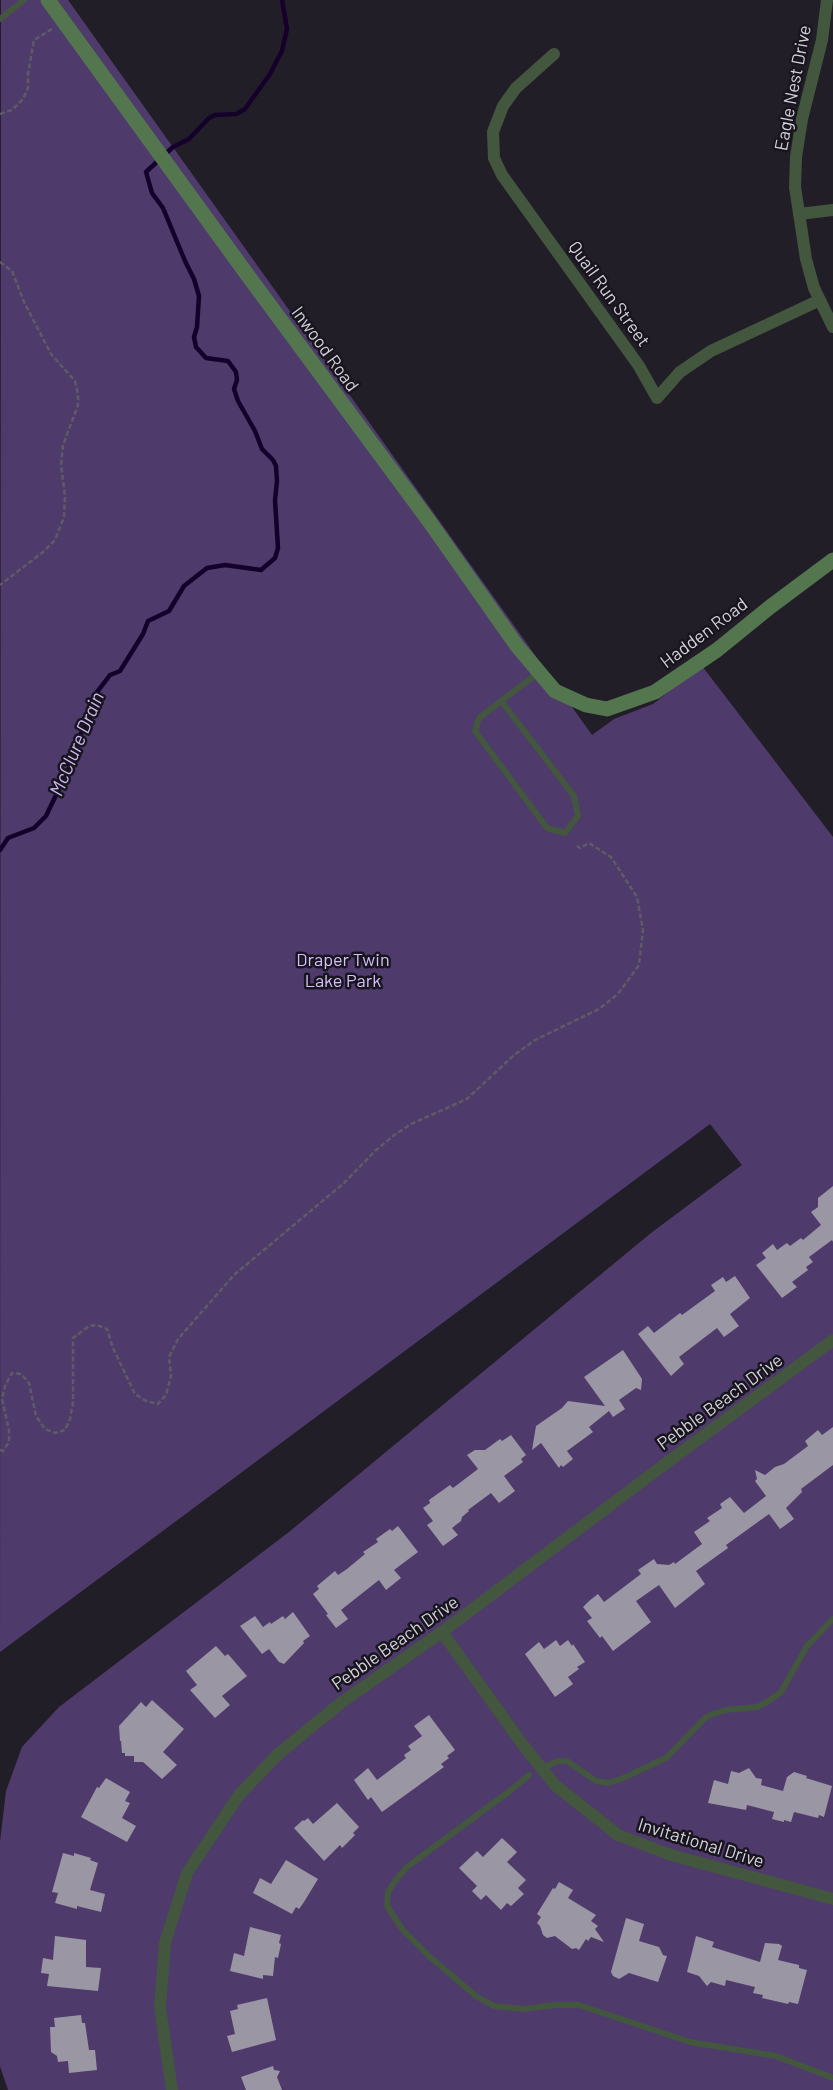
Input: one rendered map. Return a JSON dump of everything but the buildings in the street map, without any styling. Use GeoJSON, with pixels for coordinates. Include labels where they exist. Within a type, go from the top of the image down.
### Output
{"type":"FeatureCollection","features":[{"type":"Feature","properties":{"kind":"street","name":"Inwood Road"},"geometry":{"type":"LineString","coordinates":[[48,0],[429,521],[518,646],[555,691],[586,705]]}},
{"type":"Feature","properties":{"kind":"street","name":"Eagle Nest Drive"},"geometry":{"type":"LineString","coordinates":[[826,0],[822,40],[802,119],[796,157],[795,187],[806,259],[814,288],[833,327]]}},
{"type":"Feature","properties":{"kind":"street","name":"Quail Run Street"},"geometry":{"type":"LineString","coordinates":[[554,54],[516,88],[503,106],[492,132],[494,158],[502,176],[639,366],[657,398],[680,372],[711,351],[820,300]]}},
{"type":"Feature","properties":{"kind":"street"},"geometry":{"type":"LineString","coordinates":[[799,214],[833,210]]}},
{"type":"Feature","properties":{"kind":"street","name":"Hadden Road"},"geometry":{"type":"LineString","coordinates":[[586,705],[607,709],[655,692],[717,650],[833,560]]}},
{"type":"Feature","properties":{"kind":"street","name":"Pebble Beach Drive"},"geometry":{"type":"LineString","coordinates":[[172,2090],[160,2008],[165,1943],[187,1873],[239,1795],[277,1755],[342,1702],[442,1632],[833,1340]]}},
{"type":"Feature","properties":{"kind":"street","name":"Invitational Drive"},"geometry":{"type":"LineString","coordinates":[[442,1632],[523,1745],[555,1785],[618,1835],[671,1855],[833,1899]]}},
{"type":"Feature","properties":{"kind":"lane"},"geometry":{"type":"LineString","coordinates":[[0,19],[24,0]]}},
{"type":"Feature","properties":{"kind":"lane"},"geometry":{"type":"LineString","coordinates":[[502,702],[574,796],[578,816],[564,833],[547,828],[475,731],[479,718],[539,672]]}},
{"type":"Feature","properties":{"kind":"lane"},"geometry":{"type":"LineString","coordinates":[[545,1767],[558,1761],[567,1761],[596,1781],[608,1783],[666,1758],[706,1717],[725,1710],[757,1706],[767,1702],[781,1692],[807,1646],[833,1619]]}},
{"type":"Feature","properties":{"kind":"lane"},"geometry":{"type":"LineString","coordinates":[[529,1775],[512,1790],[407,1867],[388,1892],[387,1904],[392,1914],[404,1930],[430,1957],[476,1996],[494,2006],[524,2009],[555,2005],[579,2005],[690,2042],[776,2056],[833,2078]]}},
{"type":"Feature","properties":{"kind":"path"},"geometry":{"type":"LineString","coordinates":[[0,114],[12,110],[24,99],[28,88],[28,74],[34,40],[64,22]]}},
{"type":"Feature","properties":{"kind":"path"},"geometry":{"type":"LineString","coordinates":[[0,262],[12,271],[24,302],[51,354],[75,381],[78,405],[63,444],[61,465],[65,496],[64,516],[55,540],[43,552],[0,585]]}},
{"type":"Feature","properties":{"kind":"path"},"geometry":{"type":"LineString","coordinates":[[0,1450],[3,1451],[9,1442],[9,1430],[2,1399],[4,1386],[12,1373],[21,1374],[29,1383],[36,1416],[46,1429],[55,1433],[65,1430],[70,1419],[73,1403],[73,1338],[89,1326],[97,1325],[107,1329],[113,1348],[134,1394],[146,1402],[158,1404],[166,1395],[171,1376],[169,1357],[178,1339],[234,1275],[344,1183],[375,1151],[393,1136],[411,1124],[467,1099],[514,1055],[535,1040],[599,1009],[618,994],[639,965],[643,930],[637,897],[611,857],[588,843],[580,848],[577,846]]}},
{"type":"Feature","properties":{"kind":"green space","name":"Draper Twin Lake Park"},"geometry":{"type":"Polygon","coordinates":[[[1,0],[68,0],[592,735],[614,719],[653,704],[702,666],[833,837],[833,2090],[8,2090],[0,2066],[0,1842],[6,1791],[22,1747],[59,1707],[289,1532],[651,1233],[742,1165],[710,1124],[0,1652],[1,0]]]}},
{"type":"Feature","properties":{"kind":"waterway","name":"McClure Drain"},"geometry":{"type":"LineString","coordinates":[[0,850],[8,838],[34,828],[46,816],[70,766],[74,747],[87,722],[94,696],[110,675],[120,671],[143,634],[148,621],[169,611],[184,586],[207,568],[225,565],[261,570],[275,558],[278,548],[275,500],[276,466],[262,449],[255,431],[238,401],[234,389],[237,380],[236,372],[228,361],[206,358],[196,347],[194,337],[197,327],[199,296],[194,279],[163,208],[152,193],[146,172],[173,147],[189,139],[209,118],[215,115],[236,114],[245,109],[270,74],[282,51],[287,29],[282,0]]}}]}
